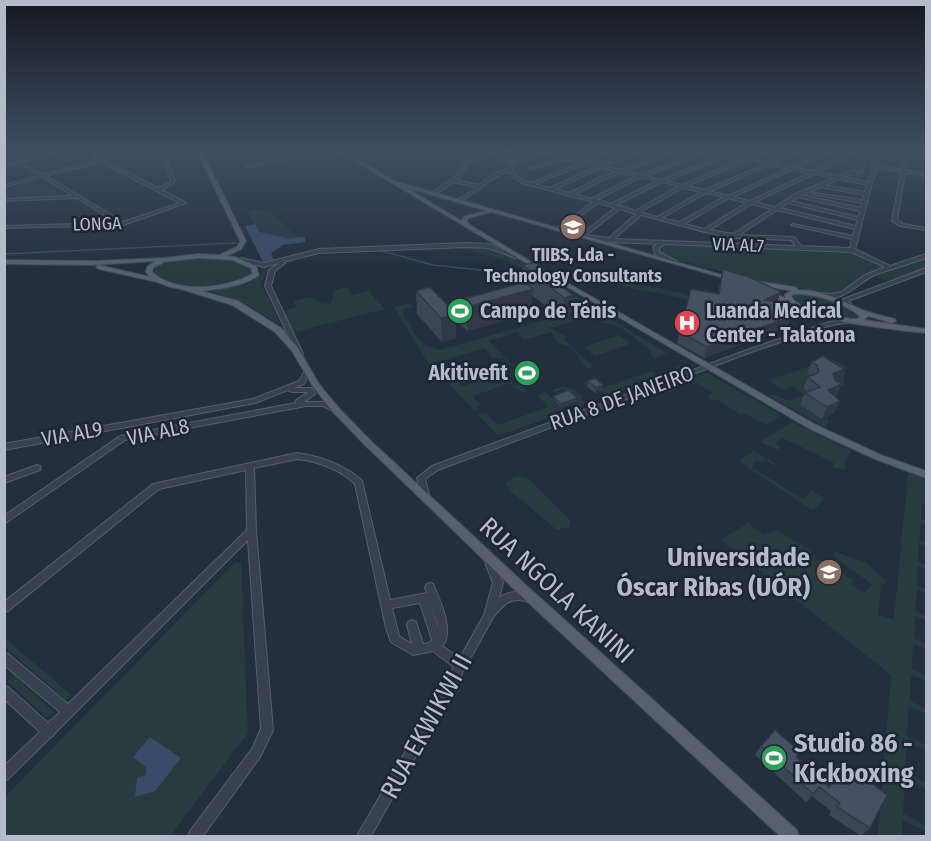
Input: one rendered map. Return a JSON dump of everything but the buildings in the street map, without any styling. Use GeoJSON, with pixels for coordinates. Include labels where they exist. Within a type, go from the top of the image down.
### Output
{"type":"FeatureCollection","features":[{"type":"Feature","properties":{"kind":"main road"},"geometry":{"type":"LineString","coordinates":[[4,262],[92,263],[231,253],[242,246],[243,241],[218,190]]}},
{"type":"Feature","properties":{"kind":"main road"},"geometry":{"type":"LineString","coordinates":[[406,190],[519,258],[827,434],[927,475]]}},
{"type":"Feature","properties":{"kind":"main road"},"geometry":{"type":"LineString","coordinates":[[420,190],[704,270],[814,293],[853,308],[927,330]]}},
{"type":"Feature","properties":{"kind":"main road"},"geometry":{"type":"LineString","coordinates":[[470,229],[464,222],[469,215],[490,212],[504,214]]}},
{"type":"Feature","properties":{"kind":"main road"},"geometry":{"type":"LineString","coordinates":[[37,263],[110,269],[179,286],[209,288],[243,283],[256,275],[256,271],[241,261],[206,256]]}},
{"type":"Feature","properties":{"kind":"main road"},"geometry":{"type":"LineString","coordinates":[[161,282],[151,276],[150,267],[162,260],[187,257]]}},
{"type":"Feature","properties":{"kind":"main road"},"geometry":{"type":"LineString","coordinates":[[704,270],[743,282],[796,306],[850,321],[927,330]]}},
{"type":"Feature","properties":{"kind":"main road","name":"RUA NGOLA KANINI"},"geometry":{"type":"LineString","coordinates":[[179,286],[222,298],[254,313],[287,340],[335,409],[534,600],[790,837]]}},
{"type":"Feature","properties":{"kind":"main road"},"geometry":{"type":"LineString","coordinates":[[796,306],[787,300],[789,293],[797,290],[814,293]]}},
{"type":"Feature","properties":{"kind":"main road"},"geometry":{"type":"LineString","coordinates":[[850,321],[864,318],[853,308]]}},
{"type":"Feature","properties":{"kind":"street"},"geometry":{"type":"LineString","coordinates":[[66,190],[123,224]]}},
{"type":"Feature","properties":{"kind":"street","name":"LONGA"},"geometry":{"type":"LineString","coordinates":[[4,226],[123,224],[184,203],[162,190]]}},
{"type":"Feature","properties":{"kind":"street"},"geometry":{"type":"LineString","coordinates":[[433,194],[439,190]]}},
{"type":"Feature","properties":{"kind":"street"},"geometry":{"type":"LineString","coordinates":[[458,201],[477,190]]}},
{"type":"Feature","properties":{"kind":"street"},"geometry":{"type":"LineString","coordinates":[[556,190],[705,231],[734,236],[793,239],[800,247]]}},
{"type":"Feature","properties":{"kind":"street"},"geometry":{"type":"LineString","coordinates":[[572,194],[580,190]]}},
{"type":"Feature","properties":{"kind":"street"},"geometry":{"type":"LineString","coordinates":[[559,229],[595,200],[613,190]]}},
{"type":"Feature","properties":{"kind":"street"},"geometry":{"type":"LineString","coordinates":[[613,205],[643,190]]}},
{"type":"Feature","properties":{"kind":"street"},"geometry":{"type":"LineString","coordinates":[[610,240],[638,213],[676,190]]}},
{"type":"Feature","properties":{"kind":"street"},"geometry":{"type":"LineString","coordinates":[[696,190],[858,228]]}},
{"type":"Feature","properties":{"kind":"street"},"geometry":{"type":"LineString","coordinates":[[658,218],[708,190]]}},
{"type":"Feature","properties":{"kind":"street"},"geometry":{"type":"LineString","coordinates":[[680,224],[744,190]]}},
{"type":"Feature","properties":{"kind":"street"},"geometry":{"type":"LineString","coordinates":[[705,231],[749,203],[776,190]]}},
{"type":"Feature","properties":{"kind":"street"},"geometry":{"type":"LineString","coordinates":[[734,236],[786,201],[809,190]]}},
{"type":"Feature","properties":{"kind":"street"},"geometry":{"type":"LineString","coordinates":[[848,190],[867,194]]}},
{"type":"Feature","properties":{"kind":"street"},"geometry":{"type":"LineString","coordinates":[[852,249],[868,190]]}},
{"type":"Feature","properties":{"kind":"street"},"geometry":{"type":"LineString","coordinates":[[900,190],[894,220],[902,225],[927,229]]}},
{"type":"Feature","properties":{"kind":"street"},"geometry":{"type":"LineString","coordinates":[[804,192],[865,202]]}},
{"type":"Feature","properties":{"kind":"street"},"geometry":{"type":"LineString","coordinates":[[797,195],[863,210]]}},
{"type":"Feature","properties":{"kind":"street"},"geometry":{"type":"LineString","coordinates":[[4,200],[77,197]]}},
{"type":"Feature","properties":{"kind":"street"},"geometry":{"type":"LineString","coordinates":[[786,201],[860,219]]}},
{"type":"Feature","properties":{"kind":"street"},"geometry":{"type":"LineString","coordinates":[[582,236],[620,207]]}},
{"type":"Feature","properties":{"kind":"street"},"geometry":{"type":"LineString","coordinates":[[793,225],[855,238]]}},
{"type":"Feature","properties":{"kind":"street","name":"VIA AL7"},"geometry":{"type":"LineString","coordinates":[[582,236],[610,240],[852,249],[890,268]]}},
{"type":"Feature","properties":{"kind":"street"},"geometry":{"type":"LineString","coordinates":[[670,242],[658,245],[656,250],[663,257],[675,262]]}},
{"type":"Feature","properties":{"kind":"street"},"geometry":{"type":"LineString","coordinates":[[241,261],[264,265],[319,251],[477,245],[502,250],[519,258]]}},
{"type":"Feature","properties":{"kind":"street"},"geometry":{"type":"LineString","coordinates":[[814,293],[829,297],[840,295],[855,288],[872,274],[927,256]]}},
{"type":"Feature","properties":{"kind":"street","name":"RUA NGOLA KANINI"},"geometry":{"type":"LineString","coordinates":[[294,257],[272,270],[268,286],[306,369]]}},
{"type":"Feature","properties":{"kind":"street"},"geometry":{"type":"LineString","coordinates":[[853,308],[843,300],[927,270]]}},
{"type":"Feature","properties":{"kind":"street"},"geometry":{"type":"LineString","coordinates":[[872,274],[871,277],[876,280],[891,283]]}},
{"type":"Feature","properties":{"kind":"street","name":"RUA 8 DE JANEIRO"},"geometry":{"type":"LineString","coordinates":[[428,500],[422,487],[422,478],[435,468],[708,366],[831,323],[850,321]]}},
{"type":"Feature","properties":{"kind":"street","name":"VIA AL9"},"geometry":{"type":"LineString","coordinates":[[4,447],[255,401],[302,382],[306,369]]}},
{"type":"Feature","properties":{"kind":"street"},"geometry":{"type":"LineString","coordinates":[[279,392],[301,388],[309,390],[311,394],[308,399],[283,407]]}},
{"type":"Feature","properties":{"kind":"street","name":"VIA AL8"},"geometry":{"type":"LineString","coordinates":[[4,521],[110,445],[134,435],[283,407],[315,403],[335,409]]}},
{"type":"Feature","properties":{"kind":"street"},"geometry":{"type":"LineString","coordinates":[[207,410],[216,414],[207,423]]}},
{"type":"Feature","properties":{"kind":"street"},"geometry":{"type":"LineString","coordinates":[[133,423],[125,427],[122,433],[134,435]]}},
{"type":"Feature","properties":{"kind":"street"},"geometry":{"type":"LineString","coordinates":[[4,608],[156,486],[302,456],[356,479],[361,489],[395,639],[405,647],[419,649],[436,645]]}},
{"type":"Feature","properties":{"kind":"street"},"geometry":{"type":"LineString","coordinates":[[195,837],[256,753],[267,730],[252,531],[250,466]]}},
{"type":"Feature","properties":{"kind":"street"},"geometry":{"type":"LineString","coordinates":[[4,480],[37,468]]}},
{"type":"Feature","properties":{"kind":"street"},"geometry":{"type":"LineString","coordinates":[[4,775],[252,531]]}},
{"type":"Feature","properties":{"kind":"street","name":"RUA EKWIKWI II"},"geometry":{"type":"LineString","coordinates":[[364,837],[489,616],[498,583],[493,566],[483,551]]}},
{"type":"Feature","properties":{"kind":"street"},"geometry":{"type":"LineString","coordinates":[[387,605],[429,593],[436,645],[461,665]]}},
{"type":"Feature","properties":{"kind":"street","name":"RUA EKWIKWI II"},"geometry":{"type":"LineString","coordinates":[[489,616],[509,596],[519,595],[534,600]]}},
{"type":"Feature","properties":{"kind":"street"},"geometry":{"type":"LineString","coordinates":[[412,625],[419,649]]}},
{"type":"Feature","properties":{"kind":"street"},"geometry":{"type":"LineString","coordinates":[[4,658],[69,712]]}},
{"type":"Feature","properties":{"kind":"street"},"geometry":{"type":"LineString","coordinates":[[4,691],[48,732]]}},
{"type":"Feature","properties":{"kind":"green space"},"geometry":{"type":"Polygon","coordinates":[[[5,190],[57,190],[67,196],[5,198],[5,190]]]}},
{"type":"Feature","properties":{"kind":"green space"},"geometry":{"type":"Polygon","coordinates":[[[255,209],[269,212],[299,237],[286,238],[260,232],[247,212],[255,209]]]}},
{"type":"Feature","properties":{"kind":"green space"},"geometry":{"type":"Polygon","coordinates":[[[667,244],[852,252],[883,267],[859,277],[855,286],[828,295],[802,288],[770,285],[671,258],[659,251],[659,246],[667,244]]]}},
{"type":"Feature","properties":{"kind":"green space"},"geometry":{"type":"Polygon","coordinates":[[[454,246],[487,249],[507,255],[536,270],[535,275],[514,280],[529,275],[529,271],[504,260],[454,246]]]}},
{"type":"Feature","properties":{"kind":"green space"},"geometry":{"type":"Polygon","coordinates":[[[190,257],[235,261],[250,268],[253,274],[244,279],[202,286],[174,283],[154,272],[155,266],[163,262],[190,257]]]}},
{"type":"Feature","properties":{"kind":"green space"},"geometry":{"type":"Polygon","coordinates":[[[926,258],[926,268],[888,281],[874,276],[926,258]]]}},
{"type":"Feature","properties":{"kind":"green space"},"geometry":{"type":"Polygon","coordinates":[[[260,267],[269,267],[261,283],[282,327],[254,308],[209,290],[246,285],[263,273],[260,267]]]}},
{"type":"Feature","properties":{"kind":"green space"},"geometry":{"type":"Polygon","coordinates":[[[566,271],[689,296],[688,299],[563,275],[566,271]]]}},
{"type":"Feature","properties":{"kind":"green space"},"geometry":{"type":"Polygon","coordinates":[[[349,288],[352,295],[368,291],[385,309],[294,332],[284,311],[297,307],[293,301],[309,297],[324,304],[331,303],[334,291],[349,288]]]}},
{"type":"Feature","properties":{"kind":"green space"},"geometry":{"type":"Polygon","coordinates":[[[571,292],[592,304],[552,318],[555,321],[594,309],[667,353],[654,359],[648,348],[619,326],[604,323],[596,314],[550,328],[565,336],[564,340],[593,366],[592,369],[586,368],[571,347],[558,343],[551,332],[525,340],[517,332],[489,341],[535,388],[503,358],[492,358],[485,348],[438,362],[449,372],[444,373],[447,377],[452,376],[463,386],[499,373],[493,366],[495,365],[493,362],[497,362],[504,367],[500,370],[516,386],[521,384],[526,390],[523,393],[510,383],[473,396],[480,405],[477,406],[479,409],[474,410],[426,360],[394,307],[410,303],[413,307],[406,308],[403,313],[413,328],[411,329],[424,345],[440,350],[551,318],[549,316],[572,307],[573,301],[563,294],[571,292]]]}},
{"type":"Feature","properties":{"kind":"green space"},"geometry":{"type":"Polygon","coordinates":[[[793,293],[840,303],[861,317],[836,317],[816,311],[792,300],[793,293]]]}},
{"type":"Feature","properties":{"kind":"green space"},"geometry":{"type":"Polygon","coordinates":[[[619,335],[630,344],[595,356],[584,347],[619,335]]]}},
{"type":"Feature","properties":{"kind":"green space"},"geometry":{"type":"Polygon","coordinates":[[[832,359],[846,367],[843,390],[843,386],[836,383],[839,380],[817,367],[806,372],[837,393],[837,396],[814,382],[802,387],[836,414],[812,398],[799,404],[823,420],[827,418],[829,422],[825,427],[769,396],[773,394],[790,401],[804,395],[792,386],[782,390],[768,380],[832,359]]]}},
{"type":"Feature","properties":{"kind":"green space"},"geometry":{"type":"Polygon","coordinates":[[[685,364],[690,367],[611,395],[602,394],[604,393],[599,392],[601,390],[594,384],[587,387],[583,383],[590,378],[602,388],[652,371],[657,374],[685,364]]]}},
{"type":"Feature","properties":{"kind":"green space"},"geometry":{"type":"Polygon","coordinates":[[[707,373],[779,414],[779,417],[766,425],[744,413],[741,415],[717,399],[713,401],[707,397],[713,393],[690,379],[707,373]]]}},
{"type":"Feature","properties":{"kind":"green space"},"geometry":{"type":"Polygon","coordinates":[[[563,387],[574,389],[582,396],[582,400],[585,401],[583,406],[572,405],[553,412],[551,417],[498,436],[478,415],[486,413],[498,425],[548,407],[537,395],[546,392],[561,407],[576,401],[564,389],[555,392],[553,390],[563,387]]]}},
{"type":"Feature","properties":{"kind":"green space"},"geometry":{"type":"Polygon","coordinates":[[[792,422],[851,451],[844,463],[845,469],[833,468],[834,463],[783,438],[775,443],[780,447],[778,450],[788,455],[760,442],[792,422]]]}},
{"type":"Feature","properties":{"kind":"green space"},"geometry":{"type":"Polygon","coordinates":[[[754,451],[776,466],[766,460],[756,461],[752,468],[803,499],[811,491],[824,498],[813,511],[739,461],[754,451]]]}},
{"type":"Feature","properties":{"kind":"green space"},"geometry":{"type":"Polygon","coordinates":[[[908,473],[926,479],[926,504],[922,503],[921,519],[926,521],[926,525],[921,523],[919,540],[926,543],[926,546],[919,544],[918,562],[926,565],[926,569],[918,566],[917,586],[926,589],[926,593],[917,590],[915,611],[926,616],[926,620],[915,616],[914,638],[926,644],[926,649],[913,644],[912,669],[926,675],[926,681],[911,675],[910,701],[926,709],[926,714],[909,707],[907,736],[926,745],[926,750],[907,742],[905,773],[926,783],[926,789],[905,779],[903,813],[926,826],[926,829],[925,831],[903,820],[902,836],[878,836],[891,675],[721,540],[748,523],[764,535],[776,530],[812,551],[810,554],[830,569],[834,567],[853,581],[851,584],[863,593],[873,585],[833,556],[836,552],[867,563],[885,580],[884,584],[881,584],[878,614],[894,620],[908,473]]]}},
{"type":"Feature","properties":{"kind":"green space"},"geometry":{"type":"Polygon","coordinates":[[[517,476],[529,479],[570,520],[569,527],[557,530],[509,490],[506,482],[517,476]]]}},
{"type":"Feature","properties":{"kind":"green space"},"geometry":{"type":"Polygon","coordinates":[[[235,562],[241,563],[248,733],[170,836],[5,836],[4,798],[235,562]]]}},
{"type":"Feature","properties":{"kind":"green space"},"geometry":{"type":"Polygon","coordinates":[[[5,638],[71,695],[66,700],[5,647],[5,638]]]}},
{"type":"Feature","properties":{"kind":"green space"},"geometry":{"type":"Polygon","coordinates":[[[14,676],[54,712],[47,718],[7,681],[14,676]]]}},
{"type":"Feature","properties":{"kind":"water"},"geometry":{"type":"Polygon","coordinates":[[[255,224],[260,232],[286,238],[305,237],[305,242],[283,245],[271,253],[274,260],[263,262],[245,226],[255,224]]]}},
{"type":"Feature","properties":{"kind":"water"},"geometry":{"type":"Polygon","coordinates":[[[150,737],[181,758],[155,791],[135,797],[137,778],[146,775],[146,767],[133,757],[150,737]]]}},
{"type":"Feature","properties":{"kind":"waterway"},"geometry":{"type":"LineString","coordinates":[[4,254],[236,243]]}},
{"type":"Feature","properties":{"kind":"waterway"},"geometry":{"type":"LineString","coordinates":[[382,251],[433,265],[489,271]]}},
{"type":"Feature","properties":{"kind":"place","name":"TIIBS, Lda - Technology Consultants"},"geometry":{"type":"Point","coordinates":[573,227]}},
{"type":"Feature","properties":{"kind":"place","name":"Campo de Ténis"},"geometry":{"type":"Point","coordinates":[460,311]}},
{"type":"Feature","properties":{"kind":"place","name":"Luanda Medical Center - Talatona"},"geometry":{"type":"Point","coordinates":[687,323]}},
{"type":"Feature","properties":{"kind":"place","name":"Akitivefit"},"geometry":{"type":"Point","coordinates":[527,373]}},
{"type":"Feature","properties":{"kind":"place","name":"Universidade Óscar Ribas (UÓR)"},"geometry":{"type":"Point","coordinates":[829,572]}},
{"type":"Feature","properties":{"kind":"place","name":"Studio 86 - Kickboxing"},"geometry":{"type":"Point","coordinates":[774,758]}}]}
